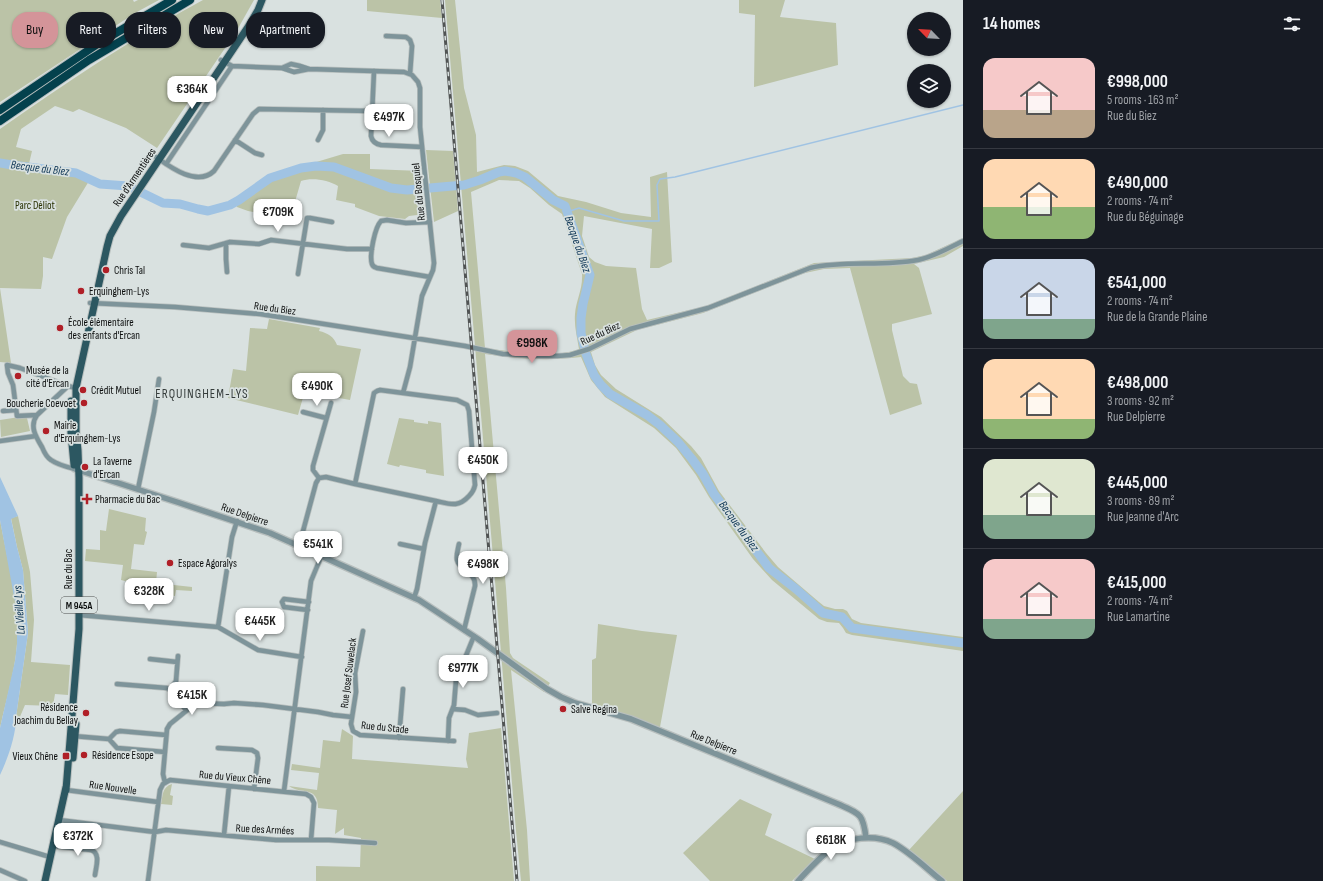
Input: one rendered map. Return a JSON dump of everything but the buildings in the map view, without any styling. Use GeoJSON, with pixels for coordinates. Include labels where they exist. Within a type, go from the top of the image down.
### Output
{"type":"FeatureCollection","features":[{"type":"Feature","properties":{"kind":"highway"},"geometry":{"type":"LineString","coordinates":[[0,110],[99,43],[172,0]]}},
{"type":"Feature","properties":{"kind":"highway"},"geometry":{"type":"LineString","coordinates":[[0,121],[89,60],[190,0]]}},
{"type":"Feature","properties":{"kind":"main road","name":"Rue d'Armentières"},"geometry":{"type":"LineString","coordinates":[[223,61],[258,0]]}},
{"type":"Feature","properties":{"kind":"main road","name":"Rue d'Armentières"},"geometry":{"type":"LineString","coordinates":[[72,387],[92,304],[101,253],[106,235],[115,218],[136,190],[251,22],[262,0]]}},
{"type":"Feature","properties":{"kind":"main road","name":"M 945A"},"geometry":{"type":"LineString","coordinates":[[72,387],[76,433],[77,470]]}},
{"type":"Feature","properties":{"kind":"main road","name":"Rue du Bac"},"geometry":{"type":"LineString","coordinates":[[45,881],[73,755],[73,736],[76,718],[79,615],[79,505],[77,470]]}},
{"type":"Feature","properties":{"kind":"street"},"geometry":{"type":"LineString","coordinates":[[223,61],[232,66],[282,68],[294,72],[308,69],[374,71],[410,74],[412,46],[410,40],[406,37],[386,36]]}},
{"type":"Feature","properties":{"kind":"street"},"geometry":{"type":"LineString","coordinates":[[282,68],[291,64],[308,69]]}},
{"type":"Feature","properties":{"kind":"street","name":"Rue d'Armentières"},"geometry":{"type":"LineString","coordinates":[[166,164],[232,66]]}},
{"type":"Feature","properties":{"kind":"street"},"geometry":{"type":"LineString","coordinates":[[374,71],[371,136],[373,140],[376,144],[422,147]]}},
{"type":"Feature","properties":{"kind":"street","name":"Rue du Bosquiel"},"geometry":{"type":"LineString","coordinates":[[403,393],[410,367],[422,296],[433,270],[434,263],[420,122],[420,88],[416,79],[410,74]]}},
{"type":"Feature","properties":{"kind":"street"},"geometry":{"type":"LineString","coordinates":[[157,158],[183,174],[200,176],[209,175],[216,168],[253,114],[259,109],[372,112]]}},
{"type":"Feature","properties":{"kind":"street"},"geometry":{"type":"LineString","coordinates":[[318,140],[323,130],[323,110]]}},
{"type":"Feature","properties":{"kind":"street"},"geometry":{"type":"LineString","coordinates":[[235,140],[254,153],[262,154]]}},
{"type":"Feature","properties":{"kind":"street"},"geometry":{"type":"LineString","coordinates":[[298,274],[306,221],[308,218],[332,222]]}},
{"type":"Feature","properties":{"kind":"street"},"geometry":{"type":"LineString","coordinates":[[430,222],[406,223],[387,220],[381,221],[376,229],[372,249],[372,261],[375,267],[430,277]]}},
{"type":"Feature","properties":{"kind":"street"},"geometry":{"type":"LineString","coordinates":[[183,245],[209,248],[226,243],[234,242],[259,244],[271,240],[347,249],[372,249]]}},
{"type":"Feature","properties":{"kind":"street","name":"Rue du Biez"},"geometry":{"type":"LineString","coordinates":[[92,304],[175,307],[260,314],[511,354],[557,356],[590,349],[630,329],[708,308],[810,268],[828,265],[915,261],[963,241]]}},
{"type":"Feature","properties":{"kind":"street"},"geometry":{"type":"LineString","coordinates":[[226,243],[227,272]]}},
{"type":"Feature","properties":{"kind":"street"},"geometry":{"type":"LineString","coordinates":[[37,415],[17,416],[13,385],[7,365],[20,368],[72,387]]}},
{"type":"Feature","properties":{"kind":"street"},"geometry":{"type":"LineString","coordinates":[[138,489],[154,412],[159,378]]}},
{"type":"Feature","properties":{"kind":"street"},"geometry":{"type":"LineString","coordinates":[[72,387],[37,415],[33,425],[36,436],[46,456],[50,460],[77,470]]}},
{"type":"Feature","properties":{"kind":"street"},"geometry":{"type":"LineString","coordinates":[[319,478],[326,477],[355,484],[436,501],[459,504],[469,496],[474,488],[469,408],[467,405],[460,401],[380,390],[374,393],[355,484]]}},
{"type":"Feature","properties":{"kind":"street"},"geometry":{"type":"LineString","coordinates":[[319,478],[313,470],[313,466],[331,403]]}},
{"type":"Feature","properties":{"kind":"street"},"geometry":{"type":"LineString","coordinates":[[2,411],[16,410]]}},
{"type":"Feature","properties":{"kind":"street"},"geometry":{"type":"LineString","coordinates":[[303,412],[326,418]]}},
{"type":"Feature","properties":{"kind":"street"},"geometry":{"type":"LineString","coordinates":[[0,441],[36,436]]}},
{"type":"Feature","properties":{"kind":"street","name":"Rue Delpierre"},"geometry":{"type":"LineString","coordinates":[[77,470],[267,532],[414,598],[442,614],[547,689],[561,697],[575,703],[631,719],[832,802],[855,813],[864,820],[866,838]]}},
{"type":"Feature","properties":{"kind":"street"},"geometry":{"type":"LineString","coordinates":[[298,546],[319,478]]}},
{"type":"Feature","properties":{"kind":"street"},"geometry":{"type":"LineString","coordinates":[[414,598],[436,501]]}},
{"type":"Feature","properties":{"kind":"street"},"geometry":{"type":"LineString","coordinates":[[218,627],[232,537],[237,521]]}},
{"type":"Feature","properties":{"kind":"street"},"geometry":{"type":"LineString","coordinates":[[400,544],[424,550]]}},
{"type":"Feature","properties":{"kind":"street"},"geometry":{"type":"LineString","coordinates":[[459,544],[457,554],[458,563],[475,580],[475,586],[464,630]]}},
{"type":"Feature","properties":{"kind":"street"},"geometry":{"type":"LineString","coordinates":[[284,791],[312,578],[321,556]]}},
{"type":"Feature","properties":{"kind":"street"},"geometry":{"type":"LineString","coordinates":[[308,610],[285,607],[282,605],[282,602],[284,599],[309,602]]}},
{"type":"Feature","properties":{"kind":"street"},"geometry":{"type":"LineString","coordinates":[[79,615],[218,627],[258,650],[302,657]]}},
{"type":"Feature","properties":{"kind":"street","name":"Rue Josef Suwelack"},"geometry":{"type":"LineString","coordinates":[[352,717],[356,690],[355,673],[363,631]]}},
{"type":"Feature","properties":{"kind":"street"},"geometry":{"type":"LineString","coordinates":[[448,741],[456,680],[474,636]]}},
{"type":"Feature","properties":{"kind":"street"},"geometry":{"type":"LineString","coordinates":[[170,690],[176,681],[178,656]]}},
{"type":"Feature","properties":{"kind":"street"},"geometry":{"type":"LineString","coordinates":[[150,659],[177,662]]}},
{"type":"Feature","properties":{"kind":"street"},"geometry":{"type":"LineString","coordinates":[[117,684],[163,687],[170,690],[186,710],[169,726],[166,735],[163,774],[165,783],[160,790],[148,881]]}},
{"type":"Feature","properties":{"kind":"street"},"geometry":{"type":"LineString","coordinates":[[399,738],[403,689]]}},
{"type":"Feature","properties":{"kind":"street","name":"Rue du Stade"},"geometry":{"type":"LineString","coordinates":[[186,710],[193,704],[197,703],[234,703],[263,705],[294,710],[308,710],[352,717],[351,728],[356,734],[454,742]]}},
{"type":"Feature","properties":{"kind":"street"},"geometry":{"type":"LineString","coordinates":[[453,709],[465,710],[478,715],[497,714]]}},
{"type":"Feature","properties":{"kind":"street"},"geometry":{"type":"LineString","coordinates":[[109,739],[116,732],[120,731],[166,735]]}},
{"type":"Feature","properties":{"kind":"street"},"geometry":{"type":"LineString","coordinates":[[73,736],[109,739],[117,748],[165,752]]}},
{"type":"Feature","properties":{"kind":"street"},"geometry":{"type":"LineString","coordinates":[[218,748],[252,750],[257,753],[258,758],[254,788]]}},
{"type":"Feature","properties":{"kind":"street","name":"Rue du Vieux Chêne"},"geometry":{"type":"LineString","coordinates":[[165,783],[171,780],[306,794],[311,796],[314,800],[311,840]]}},
{"type":"Feature","properties":{"kind":"street"},"geometry":{"type":"LineString","coordinates":[[224,835],[229,786]]}},
{"type":"Feature","properties":{"kind":"street","name":"Rue Nouvelle"},"geometry":{"type":"LineString","coordinates":[[66,790],[158,802]]}},
{"type":"Feature","properties":{"kind":"street","name":"Rue des Armées"},"geometry":{"type":"LineString","coordinates":[[59,820],[155,832],[166,830],[281,840],[336,840],[375,843]]}},
{"type":"Feature","properties":{"kind":"street"},"geometry":{"type":"LineString","coordinates":[[798,881],[832,849],[851,840],[866,838],[881,839],[897,846],[942,881]]}},
{"type":"Feature","properties":{"kind":"street"},"geometry":{"type":"LineString","coordinates":[[0,842],[50,857]]}},
{"type":"Feature","properties":{"kind":"street"},"geometry":{"type":"LineString","coordinates":[[53,846],[95,851],[97,857],[95,875]]}},
{"type":"Feature","properties":{"kind":"street"},"geometry":{"type":"LineString","coordinates":[[0,870],[25,881]]}},
{"type":"Feature","properties":{"kind":"green space"},"geometry":{"type":"Polygon","coordinates":[[[0,0],[133,0],[134,2],[138,0],[159,0],[137,12],[124,12],[124,20],[116,26],[116,12],[66,12],[66,48],[82,48],[0,102],[0,0]]]}},
{"type":"Feature","properties":{"kind":"green space","name":"Parc Déliot"},"geometry":{"type":"Polygon","coordinates":[[[203,0],[254,0],[238,28],[238,12],[189,12],[189,48],[225,48],[157,148],[126,128],[79,109],[73,112],[55,106],[21,129],[16,147],[32,151],[28,168],[79,175],[89,181],[67,217],[52,259],[43,257],[41,289],[0,288],[0,129],[124,46],[124,48],[181,48],[181,13],[203,0]]]}},
{"type":"Feature","properties":{"kind":"green space"},"geometry":{"type":"Polygon","coordinates":[[[367,0],[440,0],[442,18],[367,11],[367,0]]]}},
{"type":"Feature","properties":{"kind":"green space"},"geometry":{"type":"Polygon","coordinates":[[[445,0],[455,0],[464,88],[476,135],[477,172],[504,165],[515,166],[528,171],[558,196],[586,202],[621,213],[651,217],[650,177],[667,172],[672,262],[659,268],[650,268],[652,229],[584,216],[582,236],[589,257],[595,262],[606,266],[636,268],[642,309],[647,320],[706,306],[814,263],[912,258],[926,255],[963,238],[963,246],[944,257],[914,264],[919,268],[932,314],[892,324],[892,330],[903,376],[910,383],[917,384],[922,404],[890,415],[850,268],[824,269],[805,273],[703,313],[637,330],[591,352],[595,365],[601,375],[616,389],[661,417],[691,446],[701,458],[719,491],[766,553],[778,567],[819,602],[824,606],[847,611],[852,619],[861,623],[963,637],[963,651],[852,635],[846,633],[839,623],[827,622],[819,619],[772,580],[753,559],[676,448],[654,428],[605,397],[591,380],[581,357],[533,359],[485,354],[506,588],[510,653],[513,658],[550,683],[544,692],[511,670],[527,830],[530,881],[521,881],[445,0]],[[499,180],[471,192],[485,348],[533,354],[557,354],[579,349],[575,318],[582,274],[562,214],[519,181],[499,180]]]}},
{"type":"Feature","properties":{"kind":"green space"},"geometry":{"type":"Polygon","coordinates":[[[739,0],[785,0],[780,17],[836,23],[838,65],[754,87],[755,15],[739,13],[739,0]]]}},
{"type":"Feature","properties":{"kind":"green space"},"geometry":{"type":"Polygon","coordinates":[[[426,150],[453,151],[458,211],[434,222],[426,150]]]}},
{"type":"Feature","properties":{"kind":"green space"},"geometry":{"type":"Polygon","coordinates":[[[343,154],[370,154],[370,169],[421,171],[425,214],[409,216],[405,219],[379,216],[355,207],[355,204],[336,200],[338,186],[315,179],[301,181],[292,212],[282,210],[263,214],[248,211],[237,207],[233,199],[273,175],[343,154]]]}},
{"type":"Feature","properties":{"kind":"green space"},"geometry":{"type":"Polygon","coordinates":[[[0,288],[11,363],[0,362],[0,288]]]}},
{"type":"Feature","properties":{"kind":"green space"},"geometry":{"type":"Polygon","coordinates":[[[269,319],[320,328],[319,331],[330,336],[337,345],[361,349],[350,400],[339,398],[340,395],[333,394],[317,396],[304,394],[298,415],[228,398],[233,369],[246,371],[250,328],[267,329],[269,319]]]}},
{"type":"Feature","properties":{"kind":"green space"},"geometry":{"type":"Polygon","coordinates":[[[26,416],[30,431],[1,437],[0,420],[26,416]]]}},
{"type":"Feature","properties":{"kind":"green space"},"geometry":{"type":"Polygon","coordinates":[[[399,418],[428,424],[428,421],[441,423],[444,476],[426,473],[426,470],[387,464],[399,418]]]}},
{"type":"Feature","properties":{"kind":"green space"},"geometry":{"type":"Polygon","coordinates":[[[109,509],[146,518],[145,531],[147,532],[144,545],[134,544],[131,569],[157,572],[156,583],[192,587],[192,591],[176,590],[175,596],[128,591],[129,582],[121,580],[123,565],[85,561],[86,549],[100,550],[100,530],[106,531],[109,509]]]}},
{"type":"Feature","properties":{"kind":"green space"},"geometry":{"type":"Polygon","coordinates":[[[18,516],[30,572],[34,620],[31,662],[70,665],[68,695],[55,694],[53,706],[25,705],[16,726],[28,633],[23,570],[11,518],[18,516]]]}},
{"type":"Feature","properties":{"kind":"green space"},"geometry":{"type":"Polygon","coordinates":[[[0,520],[15,597],[17,613],[17,644],[10,686],[0,728],[0,520]]]}},
{"type":"Feature","properties":{"kind":"green space"},"geometry":{"type":"Polygon","coordinates":[[[598,624],[677,635],[660,727],[711,749],[709,754],[624,719],[589,711],[592,703],[592,660],[596,658],[598,624]]]}},
{"type":"Feature","properties":{"kind":"green space"},"geometry":{"type":"Polygon","coordinates":[[[501,728],[514,881],[316,881],[316,866],[360,867],[361,838],[344,835],[344,828],[335,834],[337,810],[318,808],[315,796],[312,793],[294,789],[289,786],[317,790],[319,773],[291,770],[292,764],[320,768],[323,740],[340,742],[342,729],[353,736],[352,759],[468,768],[466,759],[469,733],[501,728]]]}},
{"type":"Feature","properties":{"kind":"green space"},"geometry":{"type":"Polygon","coordinates":[[[172,784],[170,795],[173,796],[172,805],[161,804],[166,787],[172,784]]]}},
{"type":"Feature","properties":{"kind":"green space"},"geometry":{"type":"Polygon","coordinates":[[[963,791],[963,881],[947,881],[909,850],[963,791]]]}},
{"type":"Feature","properties":{"kind":"green space"},"geometry":{"type":"Polygon","coordinates":[[[740,799],[772,814],[765,835],[815,859],[792,881],[710,881],[683,853],[740,799]]]}},
{"type":"Feature","properties":{"kind":"water","name":"La Vieille Lys"},"geometry":{"type":"Polygon","coordinates":[[[0,477],[18,516],[11,519],[23,570],[28,633],[15,732],[9,754],[0,775],[0,728],[15,661],[17,644],[17,613],[0,520],[0,477]]]}},
{"type":"Feature","properties":{"kind":"waterway"},"geometry":{"type":"LineString","coordinates":[[567,212],[579,208],[624,221],[659,221],[657,185],[660,179],[675,177],[963,105]]}},
{"type":"Feature","properties":{"kind":"waterway","name":"Becque du Biez"},"geometry":{"type":"LineString","coordinates":[[0,163],[76,173],[100,184],[128,186],[163,203],[180,204],[208,211],[230,205],[270,178],[301,168],[316,166],[334,167],[391,188],[407,190],[464,185],[505,171],[516,173],[525,177],[553,200],[565,206],[590,275],[583,304],[581,333],[586,354],[594,375],[610,394],[647,415],[678,442],[703,474],[714,494],[769,568],[823,613],[842,617],[852,628],[963,643]]}},
{"type":"Feature","properties":{"kind":"railway"},"geometry":{"type":"LineString","coordinates":[[442,0],[517,881]]}},
{"type":"Feature","properties":{"kind":"place","name":"Chris Tal"},"geometry":{"type":"Point","coordinates":[106,270]}},
{"type":"Feature","properties":{"kind":"place","name":"Erquinghem-Lys"},"geometry":{"type":"Point","coordinates":[81,291]}},
{"type":"Feature","properties":{"kind":"place","name":"École élémentaire des enfants d'Ercan"},"geometry":{"type":"Point","coordinates":[60,328]}},
{"type":"Feature","properties":{"kind":"place","name":"Musée de la cité d'Ercan"},"geometry":{"type":"Point","coordinates":[18,376]}},
{"type":"Feature","properties":{"kind":"place","name":"Crédit Mutuel"},"geometry":{"type":"Point","coordinates":[83,390]}},
{"type":"Feature","properties":{"kind":"place","name":"Boucherie Coevoet"},"geometry":{"type":"Point","coordinates":[84,403]}},
{"type":"Feature","properties":{"kind":"place","name":"Mairie d'Erquinghem-Lys"},"geometry":{"type":"Point","coordinates":[46,431]}},
{"type":"Feature","properties":{"kind":"place","name":"La Taverne d'Ercan"},"geometry":{"type":"Point","coordinates":[85,467]}},
{"type":"Feature","properties":{"kind":"place","name":"Pharmacie du Bac"},"geometry":{"type":"Point","coordinates":[87,499]}},
{"type":"Feature","properties":{"kind":"place","name":"Espace Agoralys"},"geometry":{"type":"Point","coordinates":[170,563]}},
{"type":"Feature","properties":{"kind":"place","name":"Salve Regina"},"geometry":{"type":"Point","coordinates":[563,709]}},
{"type":"Feature","properties":{"kind":"place","name":"Résidence Joachim du Bellay"},"geometry":{"type":"Point","coordinates":[86,713]}},
{"type":"Feature","properties":{"kind":"place","name":"Résidence Esope"},"geometry":{"type":"Point","coordinates":[84,755]}},
{"type":"Feature","properties":{"kind":"place","name":"Vieux Chêne"},"geometry":{"type":"Point","coordinates":[66,756]}},
{"type":"Feature","properties":{"kind":"district","name":"ERQUINGHEM-LYS"},"geometry":{"type":"Point","coordinates":[202,393]}}]}
